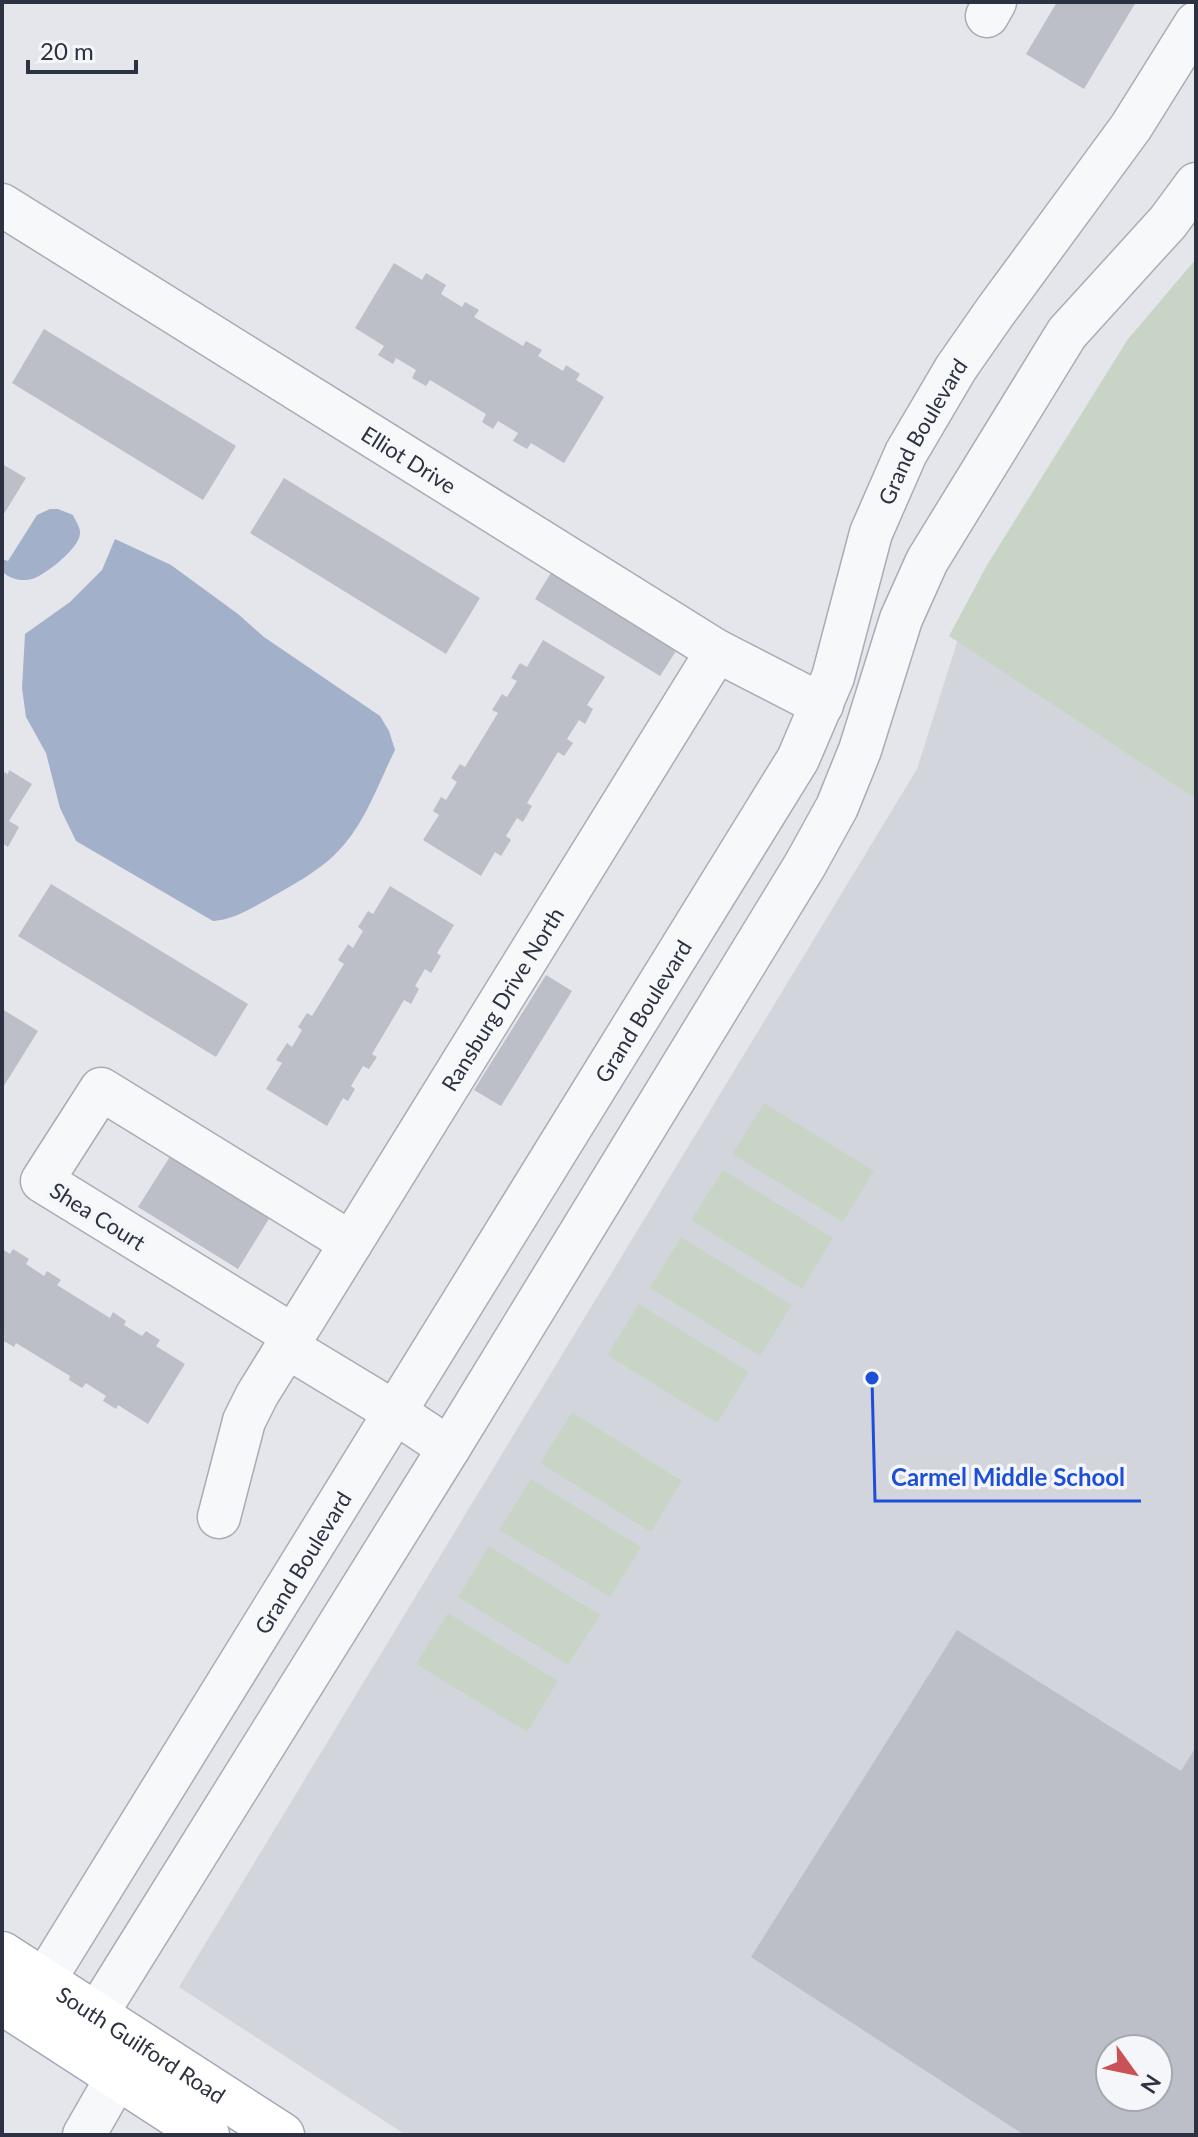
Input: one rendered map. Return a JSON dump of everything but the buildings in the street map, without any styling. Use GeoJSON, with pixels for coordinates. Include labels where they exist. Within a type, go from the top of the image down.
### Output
{"type":"FeatureCollection","features":[{"type":"Feature","properties":{"kind":"main road","name":"South Guilford Road"},"geometry":{"type":"LineString","coordinates":[[2,1954],[23,2000],[86,2032],[127,2059],[282,2135]]}},
{"type":"Feature","properties":{"kind":"main road","name":"South Guilford Road"},"geometry":{"type":"LineString","coordinates":[[127,2059],[207,2135]]}},
{"type":"Feature","properties":{"kind":"street","name":"Grand Boulevard"},"geometry":{"type":"LineString","coordinates":[[23,2000],[396,1413],[501,1237],[798,759],[822,705],[844,641],[871,533],[906,453],[956,368],[1131,127],[1196,23]]}},
{"type":"Feature","properties":{"kind":"street"},"geometry":{"type":"LineString","coordinates":[[86,2032],[449,1448],[805,865],[837,807],[870,722],[901,619],[940,539],[1067,333],[1168,222],[1196,184]]}},
{"type":"Feature","properties":{"kind":"street","name":"Elliot Drive"},"geometry":{"type":"LineString","coordinates":[[4,211],[717,651],[822,705]]}},
{"type":"Feature","properties":{"kind":"street","name":"Ransburg Drive North"},"geometry":{"type":"LineString","coordinates":[[219,1517],[244,1421],[257,1395],[717,651]]}},
{"type":"Feature","properties":{"kind":"street","name":"Shea Court"},"geometry":{"type":"LineString","coordinates":[[290,1342],[42,1181],[101,1089],[351,1243]]}},
{"type":"Feature","properties":{"kind":"street"},"geometry":{"type":"LineString","coordinates":[[290,1342],[449,1448]]}},
{"type":"Feature","properties":{"kind":"street"},"geometry":{"type":"LineString","coordinates":[[84,2135],[127,2059]]}},
{"type":"Feature","properties":{"kind":"shaded area"},"geometry":{"type":"Polygon","coordinates":[[[1196,268],[1196,2135],[406,2135],[179,1987],[917,769],[965,617],[1196,268]]]}},
{"type":"Feature","properties":{"kind":"green space"},"geometry":{"type":"Polygon","coordinates":[[[1196,259],[1196,799],[949,636],[987,565],[1128,339],[1196,259]]]}},
{"type":"Feature","properties":{"kind":"green space"},"geometry":{"type":"Polygon","coordinates":[[[764,1103],[874,1171],[843,1222],[732,1154],[764,1103]]]}},
{"type":"Feature","properties":{"kind":"green space"},"geometry":{"type":"Polygon","coordinates":[[[723,1170],[833,1238],[802,1289],[691,1220],[723,1170]]]}},
{"type":"Feature","properties":{"kind":"green space"},"geometry":{"type":"Polygon","coordinates":[[[681,1237],[792,1305],[760,1356],[650,1288],[681,1237]]]}},
{"type":"Feature","properties":{"kind":"green space"},"geometry":{"type":"Polygon","coordinates":[[[639,1304],[749,1372],[717,1423],[607,1355],[639,1304]]]}},
{"type":"Feature","properties":{"kind":"green space"},"geometry":{"type":"Polygon","coordinates":[[[572,1412],[682,1481],[651,1532],[540,1463],[572,1412]]]}},
{"type":"Feature","properties":{"kind":"green space"},"geometry":{"type":"Polygon","coordinates":[[[531,1479],[641,1547],[610,1597],[499,1530],[531,1479]]]}},
{"type":"Feature","properties":{"kind":"green space"},"geometry":{"type":"Polygon","coordinates":[[[489,1546],[600,1615],[568,1665],[458,1597],[489,1546]]]}},
{"type":"Feature","properties":{"kind":"green space"},"geometry":{"type":"Polygon","coordinates":[[[448,1613],[558,1681],[527,1732],[416,1664],[448,1613]]]}},
{"type":"Feature","properties":{"kind":"water"},"geometry":{"type":"Polygon","coordinates":[[[50,509],[73,515],[80,532],[75,545],[56,564],[33,579],[9,577],[2,571],[2,559],[8,561],[37,515],[50,509]]]}},
{"type":"Feature","properties":{"kind":"water"},"geometry":{"type":"Polygon","coordinates":[[[115,539],[171,565],[264,637],[380,716],[395,750],[365,814],[334,856],[298,882],[229,918],[213,921],[76,841],[60,808],[46,753],[26,717],[22,688],[25,634],[70,602],[102,570],[115,539]]]}},
{"type":"Feature","properties":{"kind":"place","name":"Carmel Middle School"},"geometry":{"type":"Point","coordinates":[872,1378]}}]}
